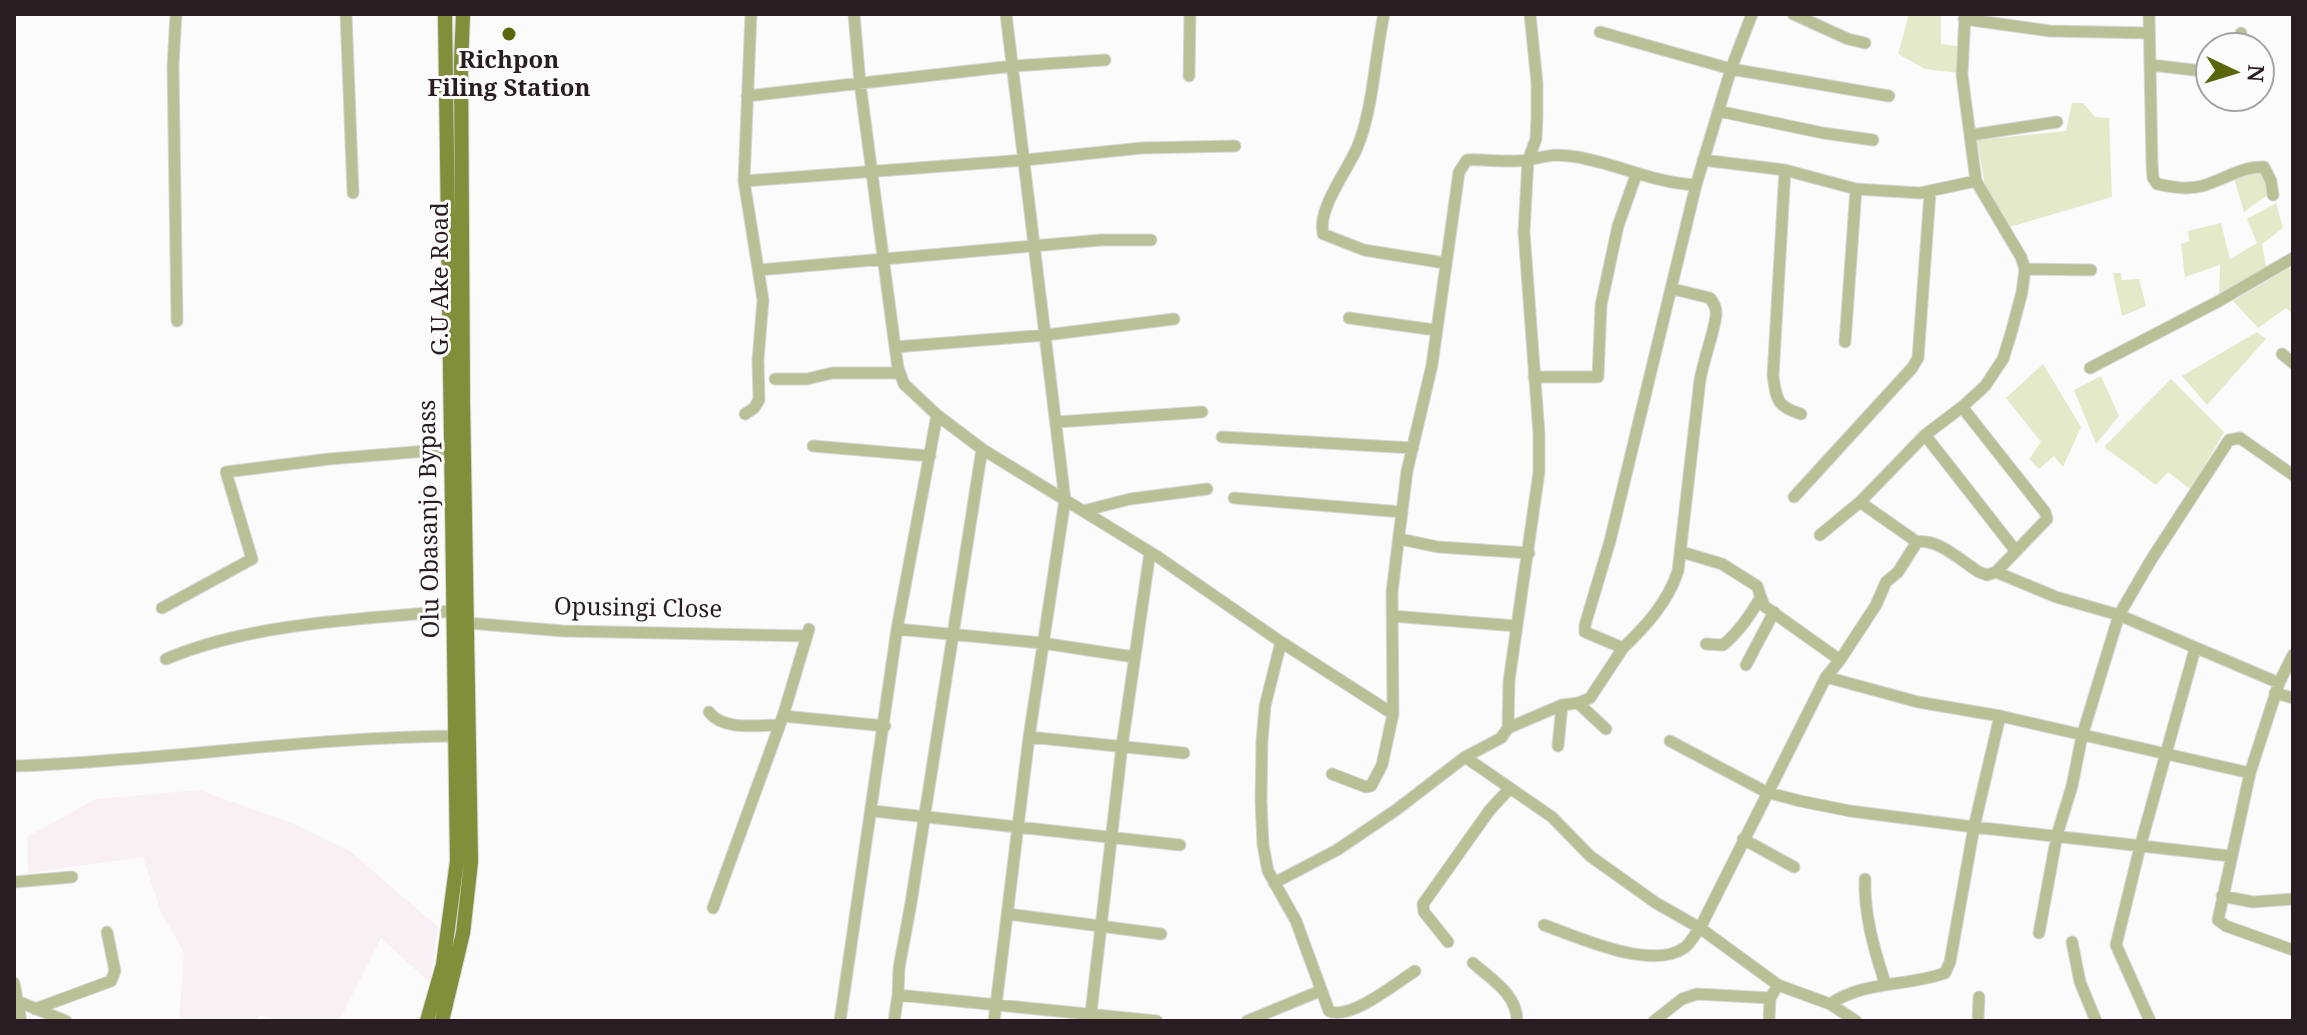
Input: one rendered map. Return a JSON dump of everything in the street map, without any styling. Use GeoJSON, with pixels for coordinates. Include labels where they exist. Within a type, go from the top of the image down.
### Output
{"type":"FeatureCollection","features":[{"type":"Feature","properties":{"kind":"main road","name":"Olu Obasanjo Bypass"},"geometry":{"type":"LineString","coordinates":[[427,1021],[443,965],[457,861],[445,14]]}},
{"type":"Feature","properties":{"kind":"main road","name":"G.U Ake Road"},"geometry":{"type":"LineString","coordinates":[[442,1021],[463,933],[471,862],[463,387],[463,14]]}},
{"type":"Feature","properties":{"kind":"street"},"geometry":{"type":"LineString","coordinates":[[176,14],[173,66],[177,321]]}},
{"type":"Feature","properties":{"kind":"street"},"geometry":{"type":"LineString","coordinates":[[346,14],[353,193]]}},
{"type":"Feature","properties":{"kind":"street"},"geometry":{"type":"LineString","coordinates":[[745,414],[759,400],[758,360],[763,300],[744,181],[751,14]]}},
{"type":"Feature","properties":{"kind":"street"},"geometry":{"type":"LineString","coordinates":[[854,14],[883,260],[895,347],[904,384],[937,415],[982,449],[1150,552],[1393,714]]}},
{"type":"Feature","properties":{"kind":"street"},"geometry":{"type":"LineString","coordinates":[[994,1021],[1029,737],[1065,500],[1006,14]]}},
{"type":"Feature","properties":{"kind":"street"},"geometry":{"type":"LineString","coordinates":[[1189,76],[1190,14]]}},
{"type":"Feature","properties":{"kind":"street"},"geometry":{"type":"LineString","coordinates":[[1384,14],[1366,118],[1357,149],[1335,188],[1321,227],[1323,234],[1364,250],[1445,263]]}},
{"type":"Feature","properties":{"kind":"street"},"geometry":{"type":"LineString","coordinates":[[1508,728],[1509,681],[1539,472],[1524,232],[1528,160],[1536,139],[1537,116],[1530,14]]}},
{"type":"Feature","properties":{"kind":"street"},"geometry":{"type":"LineString","coordinates":[[1623,648],[1590,636],[1585,632],[1585,625],[1610,541],[1696,185],[1731,69],[1752,14]]}},
{"type":"Feature","properties":{"kind":"street"},"geometry":{"type":"LineString","coordinates":[[1793,14],[1848,39],[1865,43]]}},
{"type":"Feature","properties":{"kind":"street"},"geometry":{"type":"LineString","coordinates":[[2149,14],[2152,164],[2153,178],[2157,184],[2198,187],[2246,169],[2264,167],[2273,195]]}},
{"type":"Feature","properties":{"kind":"street"},"geometry":{"type":"LineString","coordinates":[[1820,535],[1860,502],[1925,435],[1985,386],[2003,359],[2022,292],[2025,269],[2021,257],[1976,181],[1962,75],[1964,16],[2050,31],[2148,33]]}},
{"type":"Feature","properties":{"kind":"street"},"geometry":{"type":"LineString","coordinates":[[1600,32],[1731,69],[1889,96]]}},
{"type":"Feature","properties":{"kind":"street"},"geometry":{"type":"LineString","coordinates":[[747,96],[1013,66],[1105,60]]}},
{"type":"Feature","properties":{"kind":"street"},"geometry":{"type":"LineString","coordinates":[[2151,65],[2195,70]]}},
{"type":"Feature","properties":{"kind":"street"},"geometry":{"type":"LineString","coordinates":[[1718,111],[1873,140]]}},
{"type":"Feature","properties":{"kind":"street"},"geometry":{"type":"LineString","coordinates":[[1971,135],[2057,122]]}},
{"type":"Feature","properties":{"kind":"street"},"geometry":{"type":"LineString","coordinates":[[744,181],[1142,148],[1235,146]]}},
{"type":"Feature","properties":{"kind":"street"},"geometry":{"type":"LineString","coordinates":[[1332,774],[1366,787],[1371,786],[1382,765],[1393,714],[1392,592],[1407,471],[1432,365],[1459,172],[1467,160],[1528,160],[1542,154],[1557,154],[1599,162],[1671,184],[1696,185]]}},
{"type":"Feature","properties":{"kind":"street"},"geometry":{"type":"LineString","coordinates":[[1703,160],[1785,170],[1856,189],[1930,193],[1976,181]]}},
{"type":"Feature","properties":{"kind":"street"},"geometry":{"type":"LineString","coordinates":[[1785,170],[1773,376],[1777,400],[1786,409],[1801,414]]}},
{"type":"Feature","properties":{"kind":"street"},"geometry":{"type":"LineString","coordinates":[[1534,377],[1598,377],[1604,293],[1618,226],[1636,175]]}},
{"type":"Feature","properties":{"kind":"street"},"geometry":{"type":"LineString","coordinates":[[1845,342],[1856,189]]}},
{"type":"Feature","properties":{"kind":"street"},"geometry":{"type":"LineString","coordinates":[[1794,497],[1918,358],[1930,193]]}},
{"type":"Feature","properties":{"kind":"street"},"geometry":{"type":"LineString","coordinates":[[759,270],[1101,240],[1151,240]]}},
{"type":"Feature","properties":{"kind":"street"},"geometry":{"type":"LineString","coordinates":[[2090,368],[2219,301],[2293,258]]}},
{"type":"Feature","properties":{"kind":"street"},"geometry":{"type":"LineString","coordinates":[[2025,269],[2091,270]]}},
{"type":"Feature","properties":{"kind":"street"},"geometry":{"type":"LineString","coordinates":[[1274,883],[1337,850],[1465,757],[1501,738],[1508,728],[1562,705],[1590,698],[1623,648],[1641,631],[1671,591],[1682,552],[1685,501],[1704,353],[1716,315],[1710,298],[1673,289]]}},
{"type":"Feature","properties":{"kind":"street"},"geometry":{"type":"LineString","coordinates":[[1349,318],[1435,330]]}},
{"type":"Feature","properties":{"kind":"street"},"geometry":{"type":"LineString","coordinates":[[895,347],[1046,335],[1174,319]]}},
{"type":"Feature","properties":{"kind":"street"},"geometry":{"type":"LineString","coordinates":[[2282,354],[2293,363]]}},
{"type":"Feature","properties":{"kind":"street"},"geometry":{"type":"LineString","coordinates":[[775,379],[807,379],[832,373],[900,373]]}},
{"type":"Feature","properties":{"kind":"street"},"geometry":{"type":"LineString","coordinates":[[1860,502],[1917,542],[1935,544],[1979,572],[1987,575],[1996,572],[2047,519],[2045,512],[1962,407]]}},
{"type":"Feature","properties":{"kind":"street"},"geometry":{"type":"LineString","coordinates":[[1057,422],[1202,412]]}},
{"type":"Feature","properties":{"kind":"street"},"geometry":{"type":"LineString","coordinates":[[840,1021],[873,811],[897,629],[937,415]]}},
{"type":"Feature","properties":{"kind":"street"},"geometry":{"type":"LineString","coordinates":[[1925,435],[2015,550]]}},
{"type":"Feature","properties":{"kind":"street"},"geometry":{"type":"LineString","coordinates":[[1222,437],[1413,448]]}},
{"type":"Feature","properties":{"kind":"street"},"geometry":{"type":"LineString","coordinates":[[2039,933],[2057,835],[2072,786],[2082,736],[2119,615],[2229,440],[2240,438],[2293,475]]}},
{"type":"Feature","properties":{"kind":"street"},"geometry":{"type":"LineString","coordinates":[[813,446],[930,456]]}},
{"type":"Feature","properties":{"kind":"street"},"geometry":{"type":"LineString","coordinates":[[162,608],[252,559],[226,472],[329,459],[451,449]]}},
{"type":"Feature","properties":{"kind":"street"},"geometry":{"type":"LineString","coordinates":[[894,1021],[899,968],[982,449]]}},
{"type":"Feature","properties":{"kind":"street"},"geometry":{"type":"LineString","coordinates":[[1083,511],[1130,499],[1207,489]]}},
{"type":"Feature","properties":{"kind":"street"},"geometry":{"type":"LineString","coordinates":[[1234,498],[1402,512]]}},
{"type":"Feature","properties":{"kind":"street"},"geometry":{"type":"LineString","coordinates":[[1400,539],[1450,549],[1529,553]]}},
{"type":"Feature","properties":{"kind":"street"},"geometry":{"type":"LineString","coordinates":[[1544,925],[1625,952],[1651,957],[1666,956],[1685,948],[1700,928],[1826,677],[1876,605],[1886,582],[1898,572],[1917,542]]}},
{"type":"Feature","properties":{"kind":"street"},"geometry":{"type":"LineString","coordinates":[[1090,1018],[1122,746],[1150,552]]}},
{"type":"Feature","properties":{"kind":"street"},"geometry":{"type":"LineString","coordinates":[[1682,552],[1722,564],[1757,586],[1764,606],[1840,660]]}},
{"type":"Feature","properties":{"kind":"street"},"geometry":{"type":"LineString","coordinates":[[1996,572],[2056,597],[2119,615],[2293,698]]}},
{"type":"Feature","properties":{"kind":"street"},"geometry":{"type":"LineString","coordinates":[[1706,644],[1723,645],[1748,618],[1761,597]]}},
{"type":"Feature","properties":{"kind":"street"},"geometry":{"type":"LineString","coordinates":[[166,659],[192,648],[250,635],[349,620],[452,611]]}},
{"type":"Feature","properties":{"kind":"street"},"geometry":{"type":"LineString","coordinates":[[1746,665],[1774,612]]}},
{"type":"Feature","properties":{"kind":"street"},"geometry":{"type":"LineString","coordinates":[[1392,616],[1516,626]]}},
{"type":"Feature","properties":{"kind":"street","name":"Opusingi Close"},"geometry":{"type":"LineString","coordinates":[[468,623],[563,631],[808,632],[781,721]]}},
{"type":"Feature","properties":{"kind":"street"},"geometry":{"type":"LineString","coordinates":[[897,629],[1042,643],[1134,657]]}},
{"type":"Feature","properties":{"kind":"street"},"geometry":{"type":"LineString","coordinates":[[1281,642],[1265,706],[1262,741],[1263,845],[1268,871],[1296,921],[1320,991],[1329,1011],[1336,1018],[1415,971]]}},
{"type":"Feature","properties":{"kind":"street"},"geometry":{"type":"LineString","coordinates":[[2150,1021],[2116,945],[2195,649]]}},
{"type":"Feature","properties":{"kind":"street"},"geometry":{"type":"LineString","coordinates":[[2293,655],[2277,688],[2250,773],[2218,920],[2226,926],[2293,950]]}},
{"type":"Feature","properties":{"kind":"street"},"geometry":{"type":"LineString","coordinates":[[1826,677],[1918,702],[2000,716],[2250,773]]}},
{"type":"Feature","properties":{"kind":"street"},"geometry":{"type":"LineString","coordinates":[[1578,703],[1606,729]]}},
{"type":"Feature","properties":{"kind":"street"},"geometry":{"type":"LineString","coordinates":[[1558,746],[1562,705]]}},
{"type":"Feature","properties":{"kind":"street"},"geometry":{"type":"LineString","coordinates":[[709,712],[715,721],[727,724],[781,721],[885,726]]}},
{"type":"Feature","properties":{"kind":"street"},"geometry":{"type":"LineString","coordinates":[[1830,1004],[1844,994],[1885,983],[1945,973],[1950,962],[1974,827],[2000,716]]}},
{"type":"Feature","properties":{"kind":"street"},"geometry":{"type":"LineString","coordinates":[[713,908],[781,721]]}},
{"type":"Feature","properties":{"kind":"street"},"geometry":{"type":"LineString","coordinates":[[14,766],[156,758],[325,741],[456,736]]}},
{"type":"Feature","properties":{"kind":"street"},"geometry":{"type":"LineString","coordinates":[[1029,737],[1184,753]]}},
{"type":"Feature","properties":{"kind":"street"},"geometry":{"type":"LineString","coordinates":[[1670,741],[1766,792],[1850,811],[2230,856]]}},
{"type":"Feature","properties":{"kind":"street"},"geometry":{"type":"LineString","coordinates":[[1465,757],[1552,817],[1590,856],[1656,903],[1700,928],[1778,985],[1830,1004],[1854,1020]]}},
{"type":"Feature","properties":{"kind":"street"},"geometry":{"type":"LineString","coordinates":[[1448,942],[1424,912],[1423,904],[1489,811],[1510,788]]}},
{"type":"Feature","properties":{"kind":"street"},"geometry":{"type":"LineString","coordinates":[[873,811],[1180,845]]}},
{"type":"Feature","properties":{"kind":"street"},"geometry":{"type":"LineString","coordinates":[[1743,839],[1794,867]]}},
{"type":"Feature","properties":{"kind":"street"},"geometry":{"type":"LineString","coordinates":[[14,882],[72,877]]}},
{"type":"Feature","properties":{"kind":"street"},"geometry":{"type":"LineString","coordinates":[[1865,879],[1873,944],[1885,983]]}},
{"type":"Feature","properties":{"kind":"street"},"geometry":{"type":"LineString","coordinates":[[2222,896],[2253,902],[2293,899]]}},
{"type":"Feature","properties":{"kind":"street"},"geometry":{"type":"LineString","coordinates":[[1008,914],[1161,934]]}},
{"type":"Feature","properties":{"kind":"street"},"geometry":{"type":"LineString","coordinates":[[35,1009],[111,981],[115,971],[107,932]]}},
{"type":"Feature","properties":{"kind":"street"},"geometry":{"type":"LineString","coordinates":[[2072,942],[2080,982],[2096,1021]]}},
{"type":"Feature","properties":{"kind":"street"},"geometry":{"type":"LineString","coordinates":[[1473,963],[1509,995],[1517,1007],[1517,1021]]}},
{"type":"Feature","properties":{"kind":"street"},"geometry":{"type":"LineString","coordinates":[[14,983],[21,1021]]}},
{"type":"Feature","properties":{"kind":"street"},"geometry":{"type":"LineString","coordinates":[[1769,1021],[1770,998],[1778,985]]}},
{"type":"Feature","properties":{"kind":"street"},"geometry":{"type":"LineString","coordinates":[[1247,1021],[1320,991]]}},
{"type":"Feature","properties":{"kind":"street"},"geometry":{"type":"LineString","coordinates":[[1654,1021],[1682,999],[1697,994],[1770,998]]}},
{"type":"Feature","properties":{"kind":"street"},"geometry":{"type":"LineString","coordinates":[[898,995],[1090,1018],[1157,1021]]}},
{"type":"Feature","properties":{"kind":"street"},"geometry":{"type":"LineString","coordinates":[[1978,1021],[1979,997]]}},
{"type":"Feature","properties":{"kind":"street"},"geometry":{"type":"LineString","coordinates":[[17,1001],[66,1021]]}},
{"type":"Feature","properties":{"kind":"shaded area"},"geometry":{"type":"Polygon","coordinates":[[[199,790],[295,824],[350,851],[438,927],[430,983],[381,938],[339,1021],[275,1021],[261,1015],[254,1021],[179,1021],[184,953],[161,912],[143,857],[28,873],[27,837],[96,799],[199,790]]]}},
{"type":"Feature","properties":{"kind":"green space"},"geometry":{"type":"Polygon","coordinates":[[[1909,14],[1941,14],[1941,44],[1957,46],[1958,73],[1925,69],[1898,54],[1909,14]]]}},
{"type":"Feature","properties":{"kind":"green space"},"geometry":{"type":"Polygon","coordinates":[[[2072,103],[2083,103],[2095,117],[2109,118],[2112,197],[2006,228],[1987,196],[1977,140],[2066,131],[2072,103]]]}},
{"type":"Feature","properties":{"kind":"green space"},"geometry":{"type":"Polygon","coordinates":[[[2262,169],[2268,178],[2269,194],[2244,212],[2234,178],[2262,169]]]}},
{"type":"Feature","properties":{"kind":"green space"},"geometry":{"type":"Polygon","coordinates":[[[2276,203],[2283,228],[2262,244],[2267,272],[2219,300],[2220,265],[2185,277],[2181,244],[2189,241],[2188,231],[2221,223],[2230,259],[2257,243],[2247,219],[2276,203]]]}},
{"type":"Feature","properties":{"kind":"green space"},"geometry":{"type":"Polygon","coordinates":[[[2293,267],[2293,314],[2286,308],[2258,328],[2233,301],[2293,267]]]}},
{"type":"Feature","properties":{"kind":"green space"},"geometry":{"type":"Polygon","coordinates":[[[2113,273],[2121,273],[2122,280],[2139,279],[2146,306],[2122,316],[2113,273]]]}},
{"type":"Feature","properties":{"kind":"green space"},"geometry":{"type":"Polygon","coordinates":[[[2257,332],[2266,339],[2207,405],[2182,376],[2257,332]]]}},
{"type":"Feature","properties":{"kind":"green space"},"geometry":{"type":"Polygon","coordinates":[[[2043,364],[2081,427],[2063,467],[2054,456],[2039,469],[2029,459],[2041,442],[2006,398],[2043,364]]]}},
{"type":"Feature","properties":{"kind":"green space"},"geometry":{"type":"Polygon","coordinates":[[[2101,376],[2119,416],[2096,444],[2074,390],[2101,376]]]}},
{"type":"Feature","properties":{"kind":"green space"},"geometry":{"type":"Polygon","coordinates":[[[2171,379],[2224,432],[2191,490],[2168,472],[2156,485],[2104,447],[2171,379]]]}},
{"type":"Feature","properties":{"kind":"place","name":"Richpon Filing Station"},"geometry":{"type":"Point","coordinates":[509,34]}}]}
